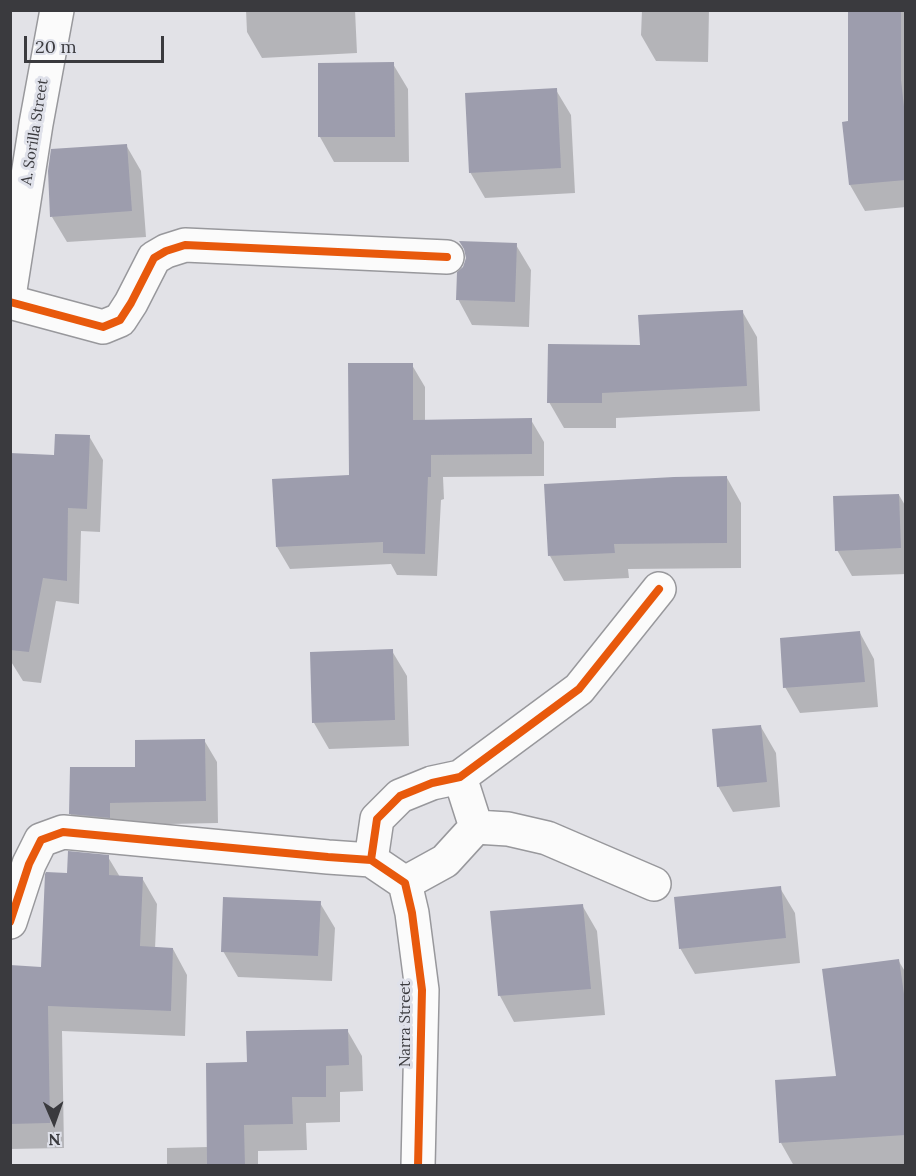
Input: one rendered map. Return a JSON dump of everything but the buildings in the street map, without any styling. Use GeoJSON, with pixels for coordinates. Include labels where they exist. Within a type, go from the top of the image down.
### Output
{"type":"FeatureCollection","features":[{"type":"Feature","properties":{"kind":"street","name":"A. Sorilla Street"},"geometry":{"type":"LineString","coordinates":[[10,290],[36,124],[57,10]]}},
{"type":"Feature","properties":{"kind":"street"},"geometry":{"type":"LineString","coordinates":[[10,302],[103,327],[120,320],[154,258],[166,251],[185,245],[447,257]]}},
{"type":"Feature","properties":{"kind":"street"},"geometry":{"type":"LineString","coordinates":[[371,860],[376,819],[400,796],[432,783],[460,777],[579,689],[659,589]]}},
{"type":"Feature","properties":{"kind":"street"},"geometry":{"type":"LineString","coordinates":[[460,777],[476,828]]}},
{"type":"Feature","properties":{"kind":"street"},"geometry":{"type":"LineString","coordinates":[[10,922],[29,864],[41,840],[63,832],[371,860],[405,883],[445,861],[476,828]]}},
{"type":"Feature","properties":{"kind":"street"},"geometry":{"type":"LineString","coordinates":[[476,828],[508,830],[547,838],[654,884]]}},
{"type":"Feature","properties":{"kind":"street","name":"Narra Street"},"geometry":{"type":"LineString","coordinates":[[405,883],[412,914],[422,990],[418,1166]]}},
{"type":"Feature","properties":{"kind":"cycle path"},"geometry":{"type":"LineString","coordinates":[[10,302],[103,327],[120,320],[154,258],[166,251],[185,245],[447,257]]}},
{"type":"Feature","properties":{"kind":"cycle path"},"geometry":{"type":"LineString","coordinates":[[371,860],[377,819],[400,796],[432,783],[460,777],[579,689],[659,589]]}},
{"type":"Feature","properties":{"kind":"cycle path"},"geometry":{"type":"LineString","coordinates":[[10,922],[29,864],[41,840],[63,832],[371,860],[405,883],[412,913],[422,990],[418,1166]]}}]}
